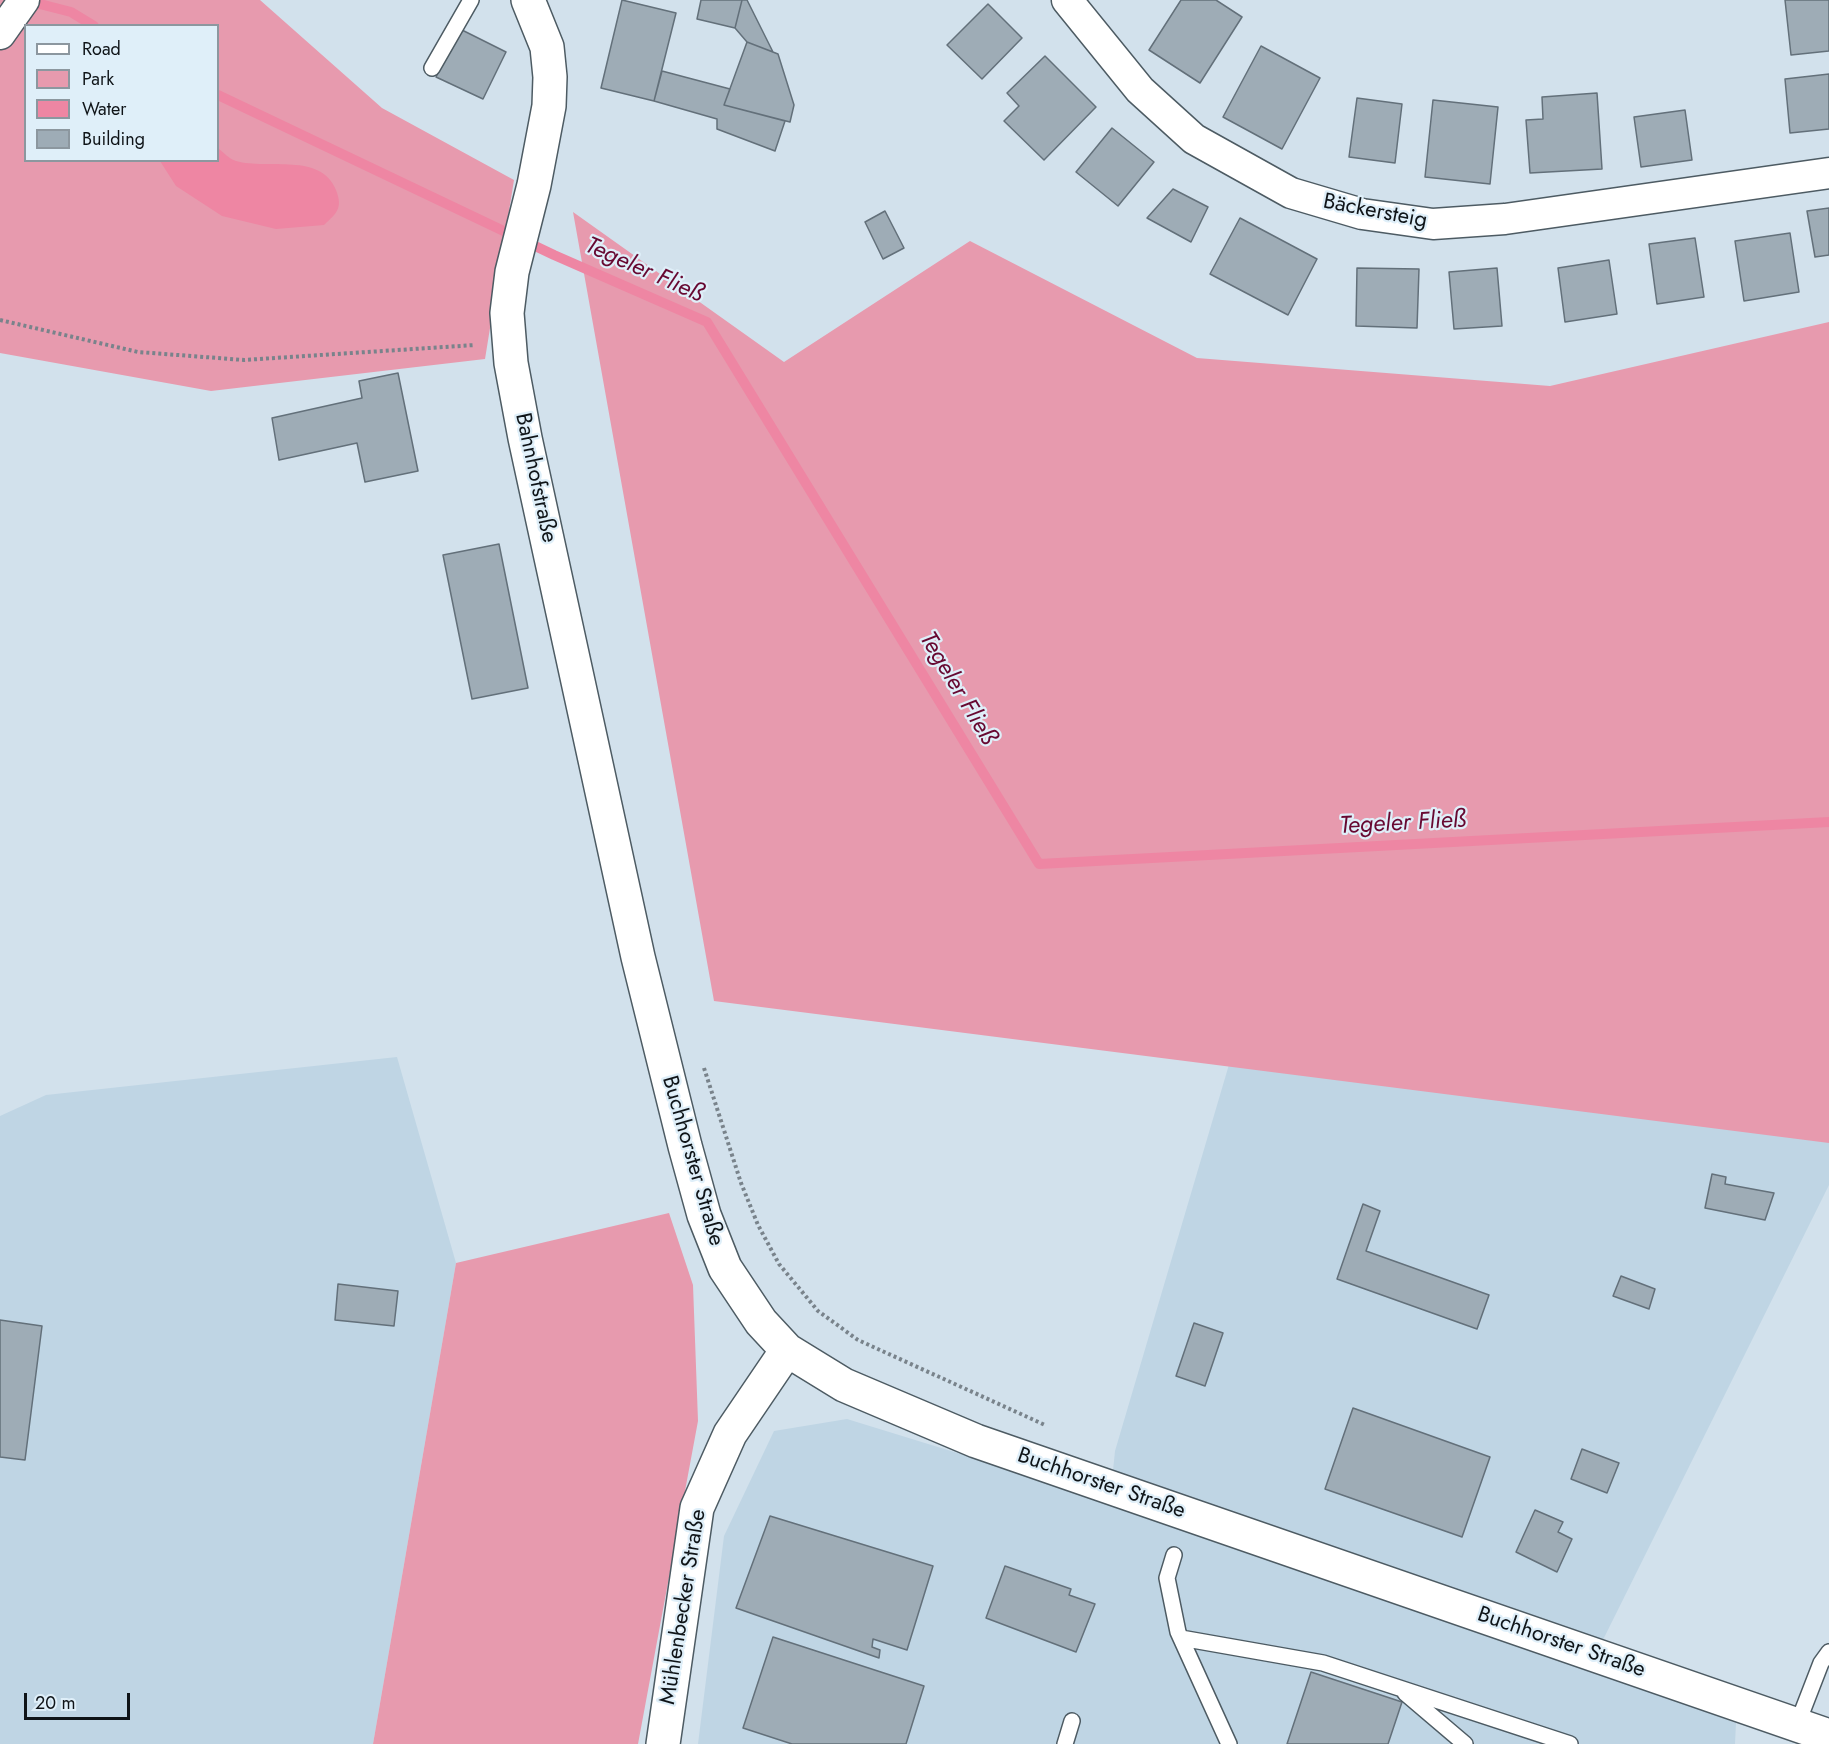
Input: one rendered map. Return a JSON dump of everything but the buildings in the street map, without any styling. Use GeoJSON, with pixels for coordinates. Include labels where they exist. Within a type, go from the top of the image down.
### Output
{"type":"FeatureCollection","features":[{"type":"Feature","properties":{"kind":"main road","name":"Bahnhofstraße"},"geometry":{"type":"LineString","coordinates":[[528,0],[547,46],[550,77],[549,106],[534,185],[512,272],[507,313],[511,363],[525,438],[638,957]]}},
{"type":"Feature","properties":{"kind":"main road","name":"Buchhorster Straße"},"geometry":{"type":"LineString","coordinates":[[638,957],[685,1146],[712,1238],[725,1268],[742,1296],[760,1322],[787,1350],[844,1385],[976,1441],[1829,1736]]}},
{"type":"Feature","properties":{"kind":"main road","name":"Mühlenbecker Straße"},"geometry":{"type":"LineString","coordinates":[[663,1744],[697,1508],[730,1434],[787,1350]]}},
{"type":"Feature","properties":{"kind":"street","name":"Bäckersteig"},"geometry":{"type":"LineString","coordinates":[[1067,0],[1140,90],[1194,139],[1291,193],[1362,214],[1433,224],[1495,220],[1829,173]]}},
{"type":"Feature","properties":{"kind":"lane"},"geometry":{"type":"LineString","coordinates":[[432,68],[471,0]]}},
{"type":"Feature","properties":{"kind":"lane"},"geometry":{"type":"LineString","coordinates":[[1173,1555],[1167,1578],[1181,1638],[1228,1744]]}},
{"type":"Feature","properties":{"kind":"lane"},"geometry":{"type":"LineString","coordinates":[[1181,1638],[1323,1663],[1570,1744]]}},
{"type":"Feature","properties":{"kind":"lane"},"geometry":{"type":"LineString","coordinates":[[1797,1725],[1821,1663],[1829,1652]]}},
{"type":"Feature","properties":{"kind":"lane"},"geometry":{"type":"LineString","coordinates":[[1395,1686],[1465,1744]]}},
{"type":"Feature","properties":{"kind":"lane"},"geometry":{"type":"LineString","coordinates":[[1065,1744],[1072,1721]]}},
{"type":"Feature","properties":{"kind":"path"},"geometry":{"type":"LineString","coordinates":[[0,320],[138,352],[244,360],[510,342]]}},
{"type":"Feature","properties":{"kind":"path"},"geometry":{"type":"LineString","coordinates":[[702,1062],[741,1183],[758,1225],[778,1264],[818,1311],[858,1340],[1053,1429]]}},
{"type":"Feature","properties":{"kind":"shaded area"},"geometry":{"type":"Polygon","coordinates":[[[1251,990],[1829,1141],[1829,1185],[1589,1668],[1736,1723],[1735,1744],[698,1744],[724,1536],[774,1431],[847,1419],[1110,1500],[1115,1451],[1251,990]]]}},
{"type":"Feature","properties":{"kind":"shaded area"},"geometry":{"type":"Polygon","coordinates":[[[397,1057],[456,1263],[373,1744],[0,1744],[0,1116],[46,1095],[397,1057]]]}},
{"type":"Feature","properties":{"kind":"green space"},"geometry":{"type":"Polygon","coordinates":[[[0,0],[260,0],[382,108],[514,180],[485,359],[211,391],[0,353],[0,0]]]}},
{"type":"Feature","properties":{"kind":"green space"},"geometry":{"type":"Polygon","coordinates":[[[573,212],[784,362],[970,241],[1197,358],[1550,386],[1829,322],[1829,1143],[714,1001],[573,212]]]}},
{"type":"Feature","properties":{"kind":"green space"},"geometry":{"type":"Polygon","coordinates":[[[669,1213],[693,1285],[698,1421],[638,1744],[373,1744],[456,1263],[669,1213]]]}},
{"type":"Feature","properties":{"kind":"water"},"geometry":{"type":"Polygon","coordinates":[[[219,149],[236,161],[306,166],[319,171],[329,178],[336,190],[339,206],[324,225],[276,229],[222,216],[176,186],[161,162],[219,162],[219,149]]]}},
{"type":"Feature","properties":{"kind":"waterway","name":"Tegeler Fließ"},"geometry":{"type":"LineString","coordinates":[[24,0],[71,12],[91,24]]}},
{"type":"Feature","properties":{"kind":"waterway","name":"Tegeler Fließ"},"geometry":{"type":"LineString","coordinates":[[219,95],[554,255],[707,322],[1039,864],[1829,822]]}}]}
